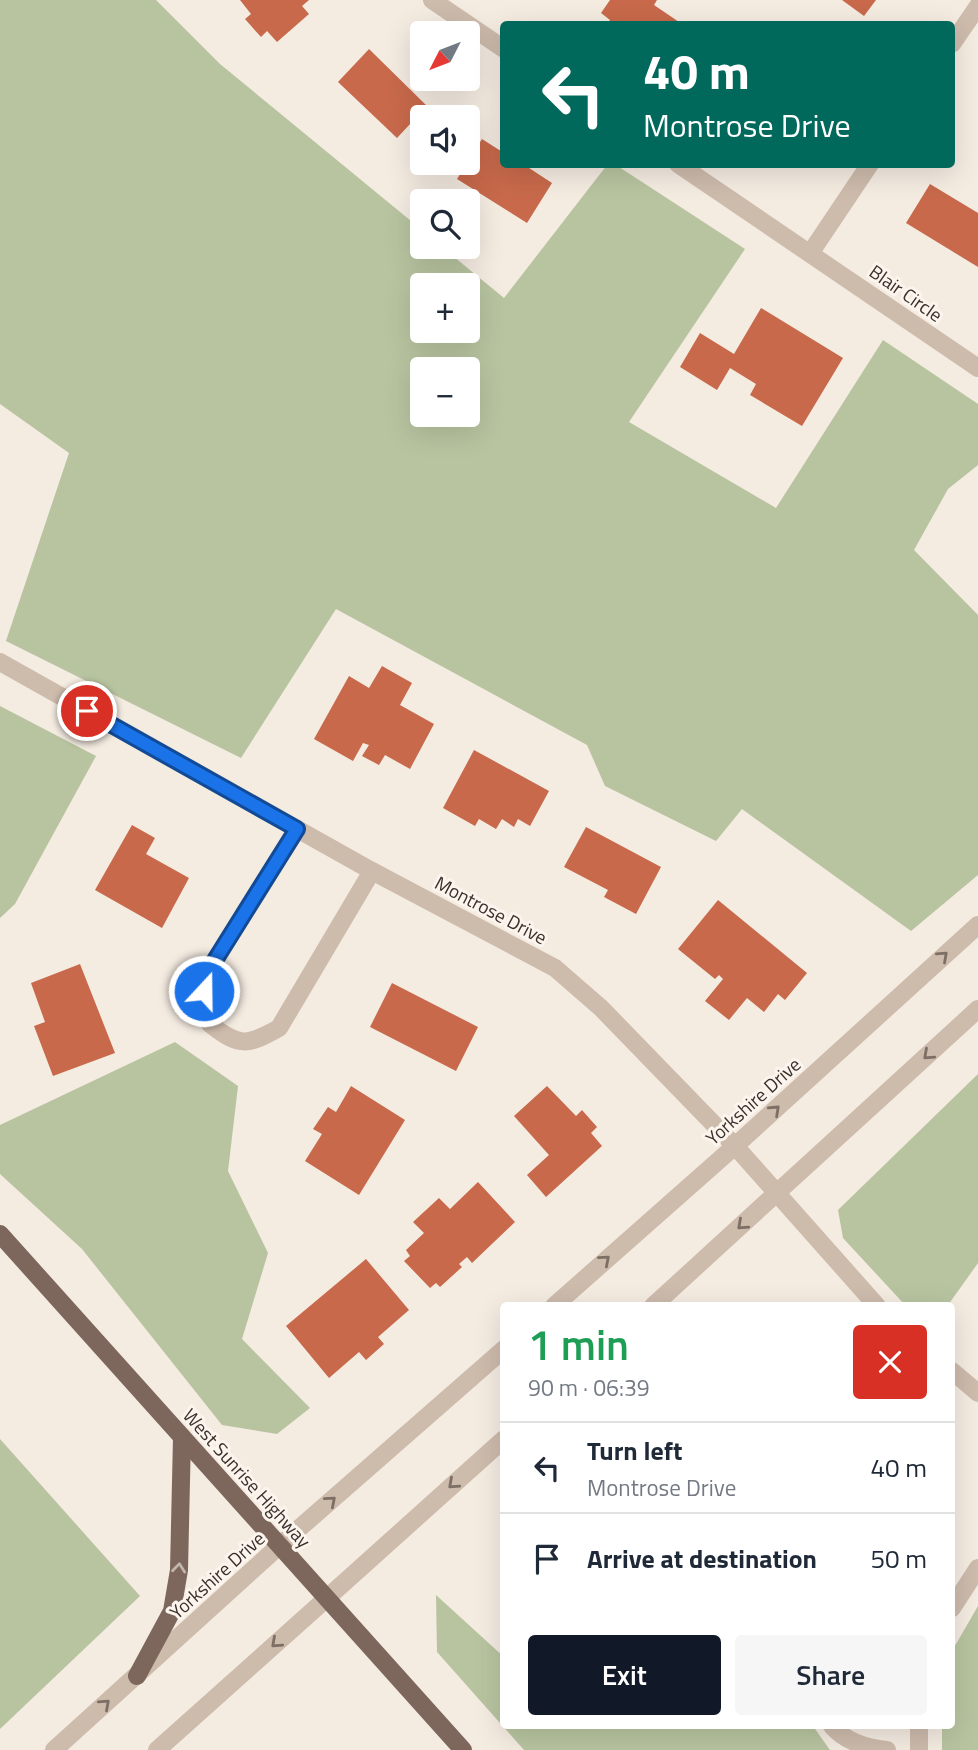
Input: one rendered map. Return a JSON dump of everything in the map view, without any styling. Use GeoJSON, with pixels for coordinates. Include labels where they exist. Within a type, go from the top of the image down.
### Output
{"type":"FeatureCollection","features":[{"type":"Feature","properties":{"kind":"main road","name":"West Sunrise Highway"},"geometry":{"type":"LineString","coordinates":[[0,1234],[463,1750]]}},
{"type":"Feature","properties":{"kind":"main road"},"geometry":{"type":"LineString","coordinates":[[137,1676],[172,1611],[179,1570],[182,1437]]}},
{"type":"Feature","properties":{"kind":"street"},"geometry":{"type":"LineString","coordinates":[[432,0],[500,46]]}},
{"type":"Feature","properties":{"kind":"street"},"geometry":{"type":"LineString","coordinates":[[955,40],[978,6]]}},
{"type":"Feature","properties":{"kind":"street","name":"Blair Circle"},"geometry":{"type":"LineString","coordinates":[[684,168],[978,368]]}},
{"type":"Feature","properties":{"kind":"street"},"geometry":{"type":"LineString","coordinates":[[810,252],[867,168]]}},
{"type":"Feature","properties":{"kind":"street","name":"Montrose Drive"},"geometry":{"type":"LineString","coordinates":[[0,662],[372,871],[555,968],[601,1008],[735,1146],[873,1302]]}},
{"type":"Feature","properties":{"kind":"street"},"geometry":{"type":"LineString","coordinates":[[297,829],[212,965],[204,991],[210,1024],[230,1040],[256,1041],[279,1028],[372,871]]}},
{"type":"Feature","properties":{"kind":"street","name":"Yorkshire Drive"},"geometry":{"type":"LineString","coordinates":[[559,1302],[978,925]]}},
{"type":"Feature","properties":{"kind":"street"},"geometry":{"type":"LineString","coordinates":[[657,1302],[978,1009]]}},
{"type":"Feature","properties":{"kind":"street","name":"Yorkshire Drive"},"geometry":{"type":"LineString","coordinates":[[54,1750],[279,1546],[500,1353]]}},
{"type":"Feature","properties":{"kind":"street"},"geometry":{"type":"LineString","coordinates":[[955,1373],[978,1392]]}},
{"type":"Feature","properties":{"kind":"street"},"geometry":{"type":"LineString","coordinates":[[157,1750],[500,1443]]}},
{"type":"Feature","properties":{"kind":"street"},"geometry":{"type":"LineString","coordinates":[[955,1603],[978,1567]]}},
{"type":"Feature","properties":{"kind":"street"},"geometry":{"type":"LineString","coordinates":[[835,1729],[849,1741],[871,1749],[887,1750]]}},
{"type":"Feature","properties":{"kind":"street"},"geometry":{"type":"LineString","coordinates":[[919,1729],[919,1750]]}},
{"type":"Feature","properties":{"kind":"green space"},"geometry":{"type":"Polygon","coordinates":[[[0,0],[156,0],[220,64],[410,220],[410,259],[457,259],[474,273],[410,273],[410,343],[480,343],[480,278],[504,298],[605,168],[621,168],[745,249],[629,422],[776,508],[883,340],[978,404],[978,465],[948,489],[914,550],[978,615],[978,875],[911,931],[742,809],[716,841],[605,786],[587,745],[336,609],[241,758],[6,641],[69,453],[0,404],[0,0]]]}},
{"type":"Feature","properties":{"kind":"green space"},"geometry":{"type":"Polygon","coordinates":[[[0,706],[96,756],[15,904],[0,918],[0,706]]]}},
{"type":"Feature","properties":{"kind":"green space"},"geometry":{"type":"Polygon","coordinates":[[[175,1042],[238,1086],[228,1171],[268,1253],[242,1339],[310,1408],[277,1434],[222,1425],[82,1249],[0,1174],[0,1125],[175,1042]]]}},
{"type":"Feature","properties":{"kind":"green space"},"geometry":{"type":"Polygon","coordinates":[[[978,1074],[978,1263],[950,1302],[902,1302],[843,1238],[838,1210],[978,1074]]]}},
{"type":"Feature","properties":{"kind":"green space"},"geometry":{"type":"Polygon","coordinates":[[[0,1439],[140,1596],[0,1729],[0,1439]]]}},
{"type":"Feature","properties":{"kind":"green space"},"geometry":{"type":"Polygon","coordinates":[[[436,1595],[500,1653],[500,1723],[437,1652],[436,1595]]]}},
{"type":"Feature","properties":{"kind":"green space"},"geometry":{"type":"Polygon","coordinates":[[[978,1606],[978,1750],[942,1750],[942,1729],[955,1729],[955,1646],[978,1606]]]}},
{"type":"Feature","properties":{"kind":"green space"},"geometry":{"type":"Polygon","coordinates":[[[505,1729],[815,1729],[830,1750],[524,1750],[505,1729]]]}},
{"type":"Feature","properties":{"kind":"building"},"geometry":{"type":"Polygon","coordinates":[[[240,0],[309,0],[302,6],[309,14],[277,42],[267,31],[261,37],[245,19],[251,14],[240,0]]]}},
{"type":"Feature","properties":{"kind":"building"},"geometry":{"type":"Polygon","coordinates":[[[610,0],[657,0],[654,5],[678,21],[609,21],[601,13],[610,0]]]}},
{"type":"Feature","properties":{"kind":"building"},"geometry":{"type":"Polygon","coordinates":[[[842,0],[876,0],[864,16],[842,0]]]}},
{"type":"Feature","properties":{"kind":"building"},"geometry":{"type":"Polygon","coordinates":[[[369,49],[426,105],[410,105],[410,124],[397,138],[338,82],[369,49]]]}},
{"type":"Feature","properties":{"kind":"building"},"geometry":{"type":"Polygon","coordinates":[[[482,139],[500,150],[500,168],[529,168],[552,183],[527,223],[480,193],[480,189],[473,189],[457,179],[460,175],[480,175],[482,139]]]}},
{"type":"Feature","properties":{"kind":"building"},"geometry":{"type":"Polygon","coordinates":[[[930,184],[978,213],[978,267],[906,223],[930,184]]]}},
{"type":"Feature","properties":{"kind":"building"},"geometry":{"type":"Polygon","coordinates":[[[761,308],[843,358],[802,426],[750,395],[756,384],[730,368],[717,390],[680,367],[700,333],[734,354],[761,308]]]}},
{"type":"Feature","properties":{"kind":"building"},"geometry":{"type":"Polygon","coordinates":[[[382,666],[412,683],[400,705],[434,724],[410,769],[385,755],[379,765],[362,756],[369,745],[363,743],[353,761],[314,739],[349,676],[369,688],[382,666]]]}},
{"type":"Feature","properties":{"kind":"building"},"geometry":{"type":"Polygon","coordinates":[[[474,750],[549,791],[530,826],[518,819],[514,827],[502,819],[496,829],[479,819],[475,826],[443,808],[474,750]]]}},
{"type":"Feature","properties":{"kind":"building"},"geometry":{"type":"Polygon","coordinates":[[[132,825],[155,838],[146,854],[189,878],[162,928],[95,890],[132,825]]]}},
{"type":"Feature","properties":{"kind":"building"},"geometry":{"type":"Polygon","coordinates":[[[586,827],[661,867],[636,914],[604,897],[608,890],[564,867],[586,827]]]}},
{"type":"Feature","properties":{"kind":"building"},"geometry":{"type":"Polygon","coordinates":[[[718,900],[807,973],[785,1000],[778,994],[764,1012],[747,998],[729,1020],[705,1001],[723,979],[719,975],[715,979],[678,949],[718,900]]]}},
{"type":"Feature","properties":{"kind":"building"},"geometry":{"type":"Polygon","coordinates":[[[80,964],[115,1053],[53,1076],[34,1026],[45,1022],[31,983],[80,964]]]}},
{"type":"Feature","properties":{"kind":"building"},"geometry":{"type":"Polygon","coordinates":[[[392,983],[478,1027],[456,1071],[370,1027],[392,983]]]}},
{"type":"Feature","properties":{"kind":"building"},"geometry":{"type":"Polygon","coordinates":[[[351,1086],[405,1120],[359,1195],[305,1161],[322,1134],[313,1129],[328,1107],[336,1112],[351,1086]]]}},
{"type":"Feature","properties":{"kind":"building"},"geometry":{"type":"Polygon","coordinates":[[[547,1086],[576,1116],[582,1110],[597,1127],[591,1133],[602,1146],[546,1197],[527,1175],[549,1155],[514,1116],[547,1086]]]}},
{"type":"Feature","properties":{"kind":"building"},"geometry":{"type":"Polygon","coordinates":[[[478,1182],[515,1222],[472,1263],[467,1257],[459,1264],[462,1267],[440,1287],[436,1283],[430,1288],[404,1261],[410,1256],[406,1250],[424,1233],[413,1222],[439,1198],[450,1209],[478,1182]]]}},
{"type":"Feature","properties":{"kind":"building"},"geometry":{"type":"Polygon","coordinates":[[[366,1259],[409,1310],[378,1337],[384,1344],[366,1360],[359,1352],[329,1378],[286,1326],[366,1259]]]}},
{"type":"Feature","properties":{"kind":"route"},"geometry":{"type":"LineString","coordinates":[[87,711],[297,829],[212,965],[204,991]]}}]}
